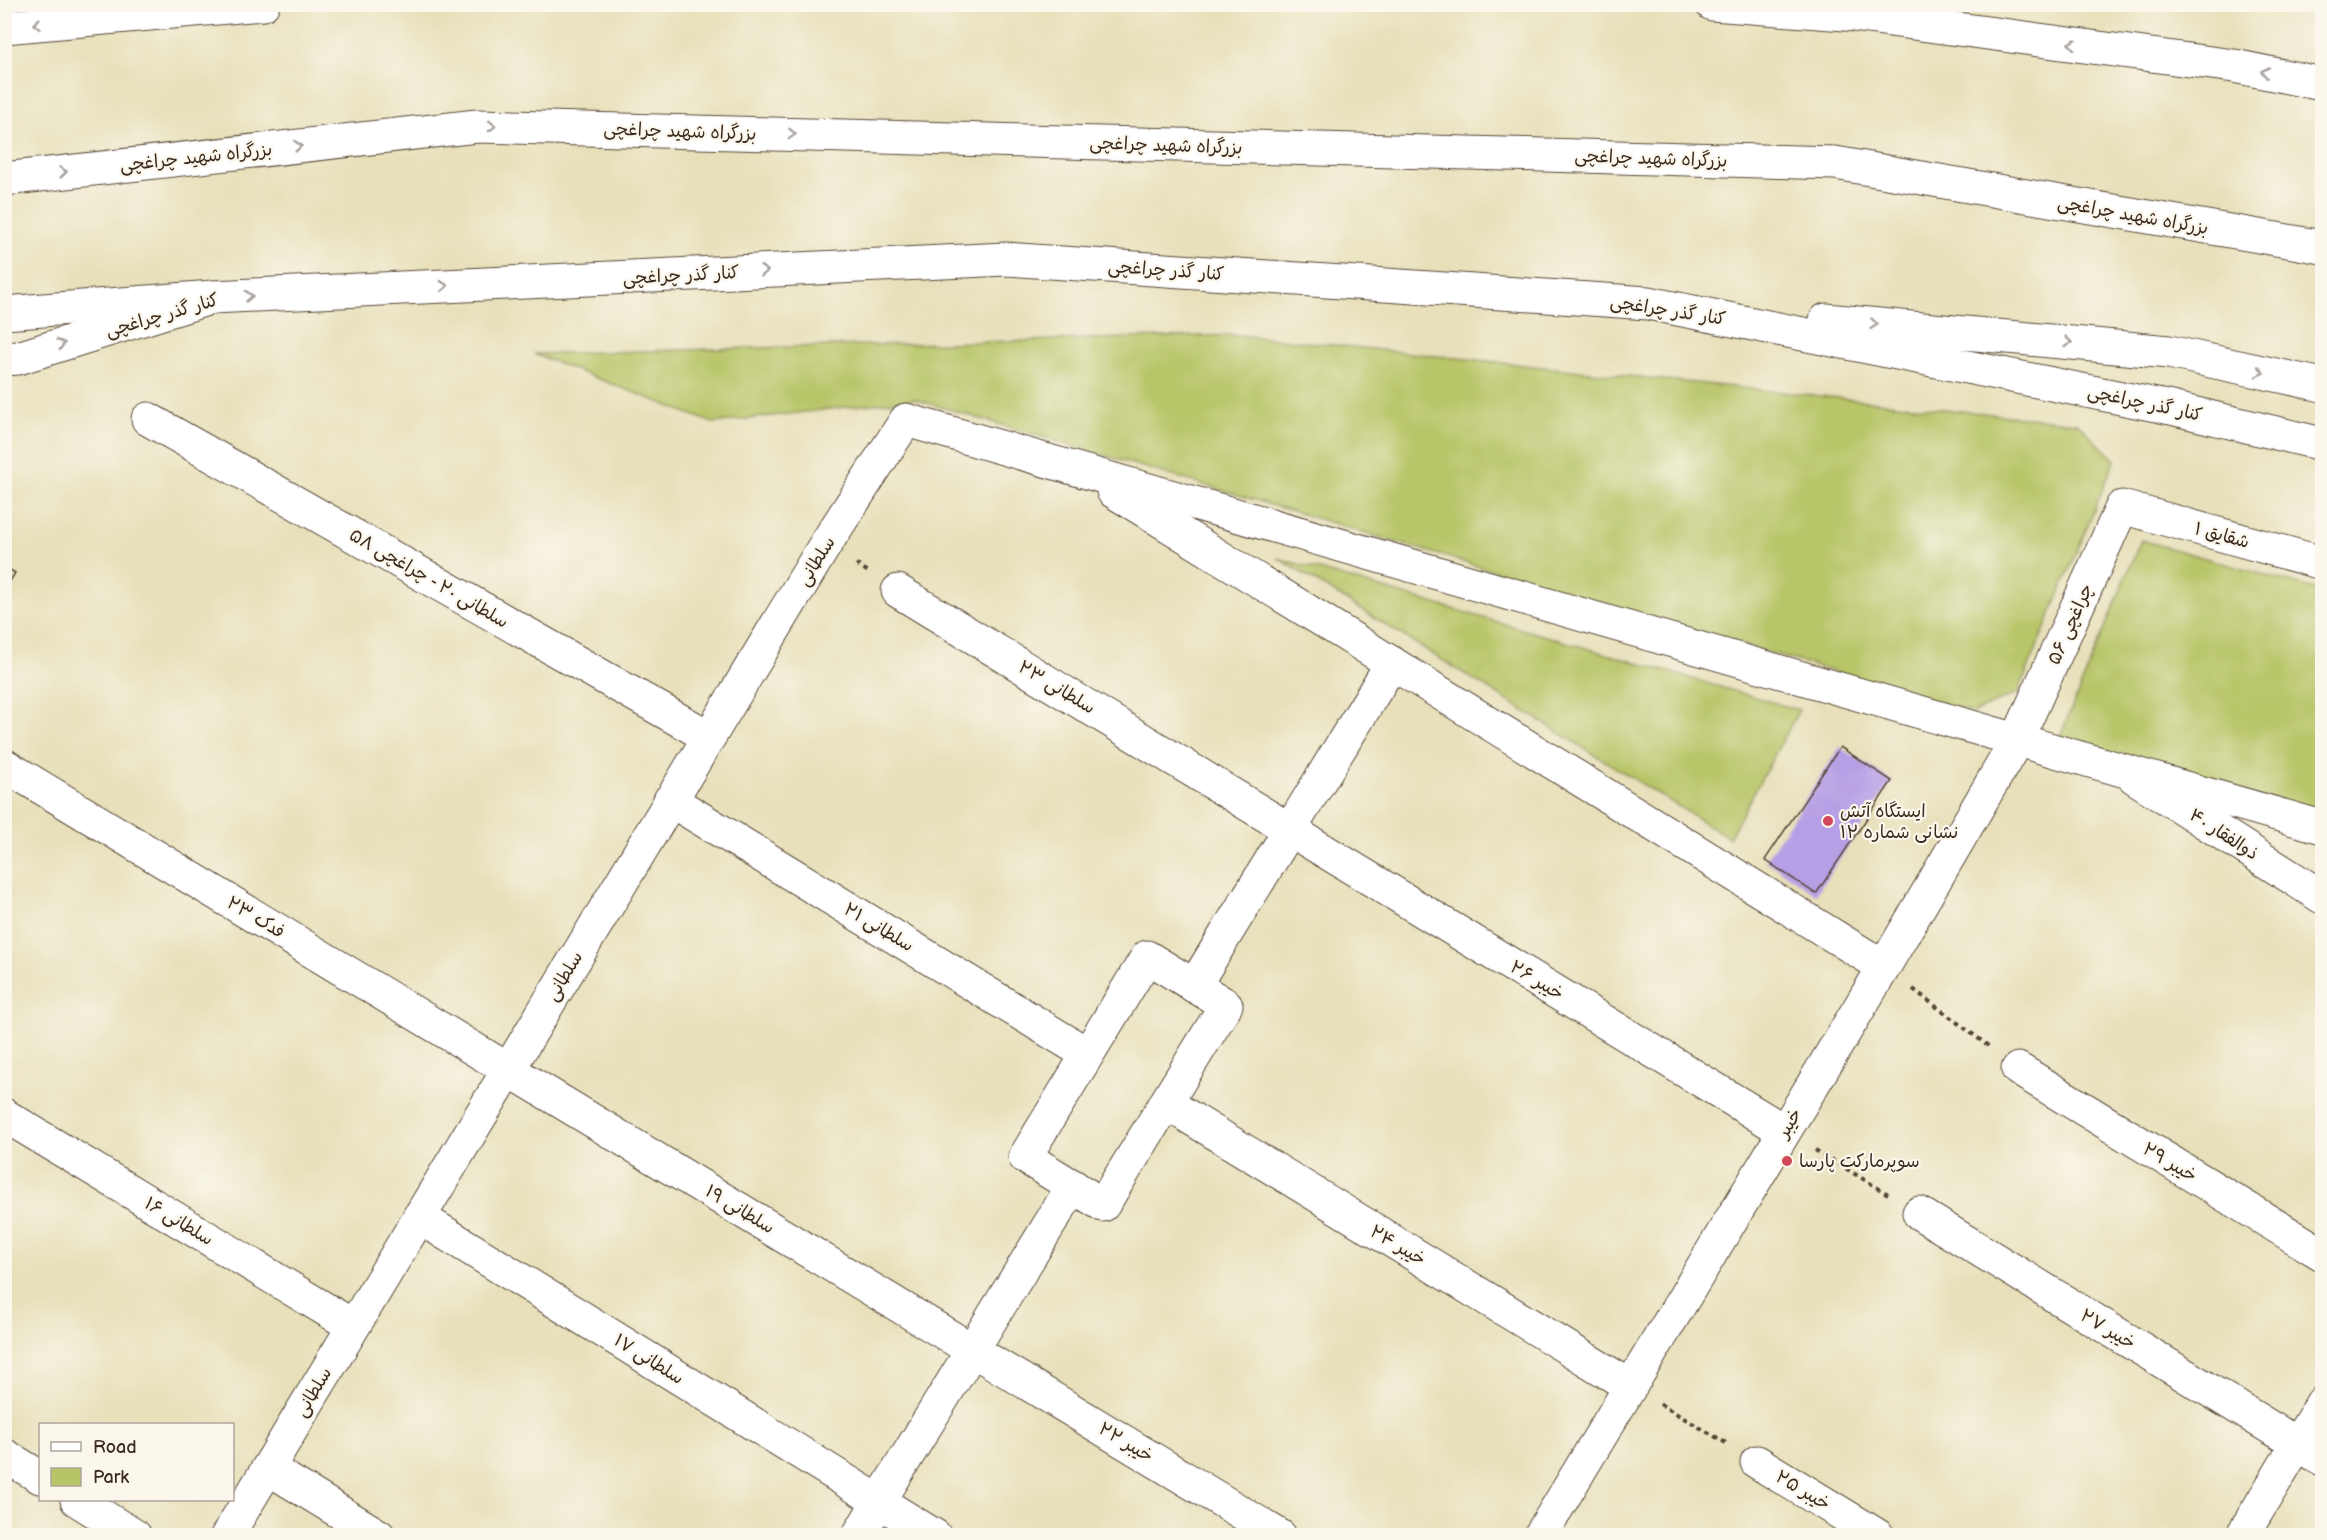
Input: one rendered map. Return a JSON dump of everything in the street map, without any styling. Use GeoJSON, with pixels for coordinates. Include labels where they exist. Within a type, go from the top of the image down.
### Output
{"type":"FeatureCollection","features":[{"type":"Feature","properties":{"kind":"main road"},"geometry":{"type":"LineString","coordinates":[[4,27],[263,4]]}},
{"type":"Feature","properties":{"kind":"main road"},"geometry":{"type":"LineString","coordinates":[[1712,4],[1857,16],[2234,66],[2322,84]]}},
{"type":"Feature","properties":{"kind":"main road","name":"بزرگراه شهید چراغچی"},"geometry":{"type":"LineString","coordinates":[[4,179],[477,126],[1823,163],[2322,247]]}},
{"type":"Feature","properties":{"kind":"main road","name":"کنار گذر چراغچی"},"geometry":{"type":"LineString","coordinates":[[4,359],[18,358],[213,297],[1006,259],[1648,303],[2171,408],[2322,444]]}},
{"type":"Feature","properties":{"kind":"main road"},"geometry":{"type":"LineString","coordinates":[[4,314],[213,297]]}},
{"type":"Feature","properties":{"kind":"main road"},"geometry":{"type":"LineString","coordinates":[[1648,303],[2169,352],[2322,385]]}},
{"type":"Feature","properties":{"kind":"main road","name":"سلطانی ۲۰ - چراغچی ۵۸"},"geometry":{"type":"LineString","coordinates":[[148,419],[709,737]]}},
{"type":"Feature","properties":{"kind":"main road","name":"سلطانی"},"geometry":{"type":"LineString","coordinates":[[227,1536],[825,545],[906,420],[1078,470]]}},
{"type":"Feature","properties":{"kind":"main road"},"geometry":{"type":"LineString","coordinates":[[1078,470],[1884,967]]}},
{"type":"Feature","properties":{"kind":"main road"},"geometry":{"type":"LineString","coordinates":[[1078,470],[2322,827]]}},
{"type":"Feature","properties":{"kind":"main road","name":"چراغچی ۵۶"},"geometry":{"type":"LineString","coordinates":[[2017,740],[2122,507]]}},
{"type":"Feature","properties":{"kind":"main road","name":"شقایق ۱"},"geometry":{"type":"LineString","coordinates":[[2122,507],[2322,563]]}},
{"type":"Feature","properties":{"kind":"main road","name":"سلطانی ۲۳"},"geometry":{"type":"LineString","coordinates":[[898,591],[1290,829]]}},
{"type":"Feature","properties":{"kind":"main road"},"geometry":{"type":"LineString","coordinates":[[1194,986],[1392,663]]}},
{"type":"Feature","properties":{"kind":"main road","name":"خیبر"},"geometry":{"type":"LineString","coordinates":[[1540,1536],[1884,967],[2017,740]]}},
{"type":"Feature","properties":{"kind":"main road","name":"فدک ۲۳"},"geometry":{"type":"LineString","coordinates":[[4,765],[508,1069]]}},
{"type":"Feature","properties":{"kind":"main road","name":"ذوالفقار ۴۰"},"geometry":{"type":"LineString","coordinates":[[2125,771],[2322,897]]}},
{"type":"Feature","properties":{"kind":"main road","name":"سلطانی ۲۱"},"geometry":{"type":"LineString","coordinates":[[670,800],[1087,1054]]}},
{"type":"Feature","properties":{"kind":"main road","name":"خیبر ۲۶"},"geometry":{"type":"LineString","coordinates":[[1290,829],[1784,1131]]}},
{"type":"Feature","properties":{"kind":"main road"},"geometry":{"type":"LineString","coordinates":[[1147,957],[1194,986],[1226,1005],[1103,1205],[1025,1157],[1147,957]]}},
{"type":"Feature","properties":{"kind":"main road","name":"سلطانی ۱۹"},"geometry":{"type":"LineString","coordinates":[[508,1069],[972,1349]]}},
{"type":"Feature","properties":{"kind":"main road","name":"خیبر ۲۹"},"geometry":{"type":"LineString","coordinates":[[2018,1069],[2322,1254]]}},
{"type":"Feature","properties":{"kind":"main road","name":"خیبر ۲۴"},"geometry":{"type":"LineString","coordinates":[[1166,1103],[1630,1386]]}},
{"type":"Feature","properties":{"kind":"main road","name":"سلطانی ۱۶"},"geometry":{"type":"LineString","coordinates":[[4,1115],[353,1326]]}},
{"type":"Feature","properties":{"kind":"main road"},"geometry":{"type":"LineString","coordinates":[[858,1536],[1072,1186]]}},
{"type":"Feature","properties":{"kind":"main road","name":"خیبر ۲۷"},"geometry":{"type":"LineString","coordinates":[[1919,1213],[2310,1452]]}},
{"type":"Feature","properties":{"kind":"main road","name":"سلطانی ۱۷"},"geometry":{"type":"LineString","coordinates":[[419,1217],[935,1536]]}},
{"type":"Feature","properties":{"kind":"main road","name":"خیبر ۲۲"},"geometry":{"type":"LineString","coordinates":[[972,1349],[1280,1536]]}},
{"type":"Feature","properties":{"kind":"main road"},"geometry":{"type":"LineString","coordinates":[[2242,1536],[2310,1452],[2322,1403]]}},
{"type":"Feature","properties":{"kind":"main road"},"geometry":{"type":"LineString","coordinates":[[4,1455],[39,1476]]}},
{"type":"Feature","properties":{"kind":"main road","name":"خیبر ۲۵"},"geometry":{"type":"LineString","coordinates":[[1757,1462],[1878,1536]]}},
{"type":"Feature","properties":{"kind":"main road"},"geometry":{"type":"LineString","coordinates":[[268,1468],[379,1536]]}},
{"type":"Feature","properties":{"kind":"main road"},"geometry":{"type":"LineString","coordinates":[[79,1501],[135,1536]]}},
{"type":"Feature","properties":{"kind":"path"},"geometry":{"type":"LineString","coordinates":[[825,545],[898,591]]}},
{"type":"Feature","properties":{"kind":"path"},"geometry":{"type":"LineString","coordinates":[[1884,967],[2018,1069]]}},
{"type":"Feature","properties":{"kind":"path"},"geometry":{"type":"LineString","coordinates":[[1784,1131],[1919,1213]]}},
{"type":"Feature","properties":{"kind":"path"},"geometry":{"type":"LineString","coordinates":[[1630,1386],[1757,1462]]}},
{"type":"Feature","properties":{"kind":"green space"},"geometry":{"type":"Polygon","coordinates":[[[1238,335],[2077,423],[2115,460],[2018,693],[1973,713],[914,399],[713,423],[534,354],[1238,335]]]}},
{"type":"Feature","properties":{"kind":"green space"},"geometry":{"type":"Polygon","coordinates":[[[2141,540],[2322,591],[2322,821],[2054,751],[2141,540]]]}},
{"type":"Feature","properties":{"kind":"green space"},"geometry":{"type":"Polygon","coordinates":[[[1278,558],[1799,710],[1729,838],[1278,558]]]}},
{"type":"Feature","properties":{"kind":"building"},"geometry":{"type":"Polygon","coordinates":[[[4,566],[15,573],[4,591],[4,566]]]}},
{"type":"Feature","properties":{"kind":"building","name":"ایستگاه آتش نشانی شماره ۱۲"},"geometry":{"type":"Polygon","coordinates":[[[1840,747],[1892,781],[1816,894],[1765,860],[1840,747]]]}},
{"type":"Feature","properties":{"kind":"place","name":"ایستگاه آتش نشانی شماره ۱۲"},"geometry":{"type":"Point","coordinates":[1828,821]}},
{"type":"Feature","properties":{"kind":"place","name":"سوپرمارکت پارسا"},"geometry":{"type":"Point","coordinates":[1787,1161]}}]}
